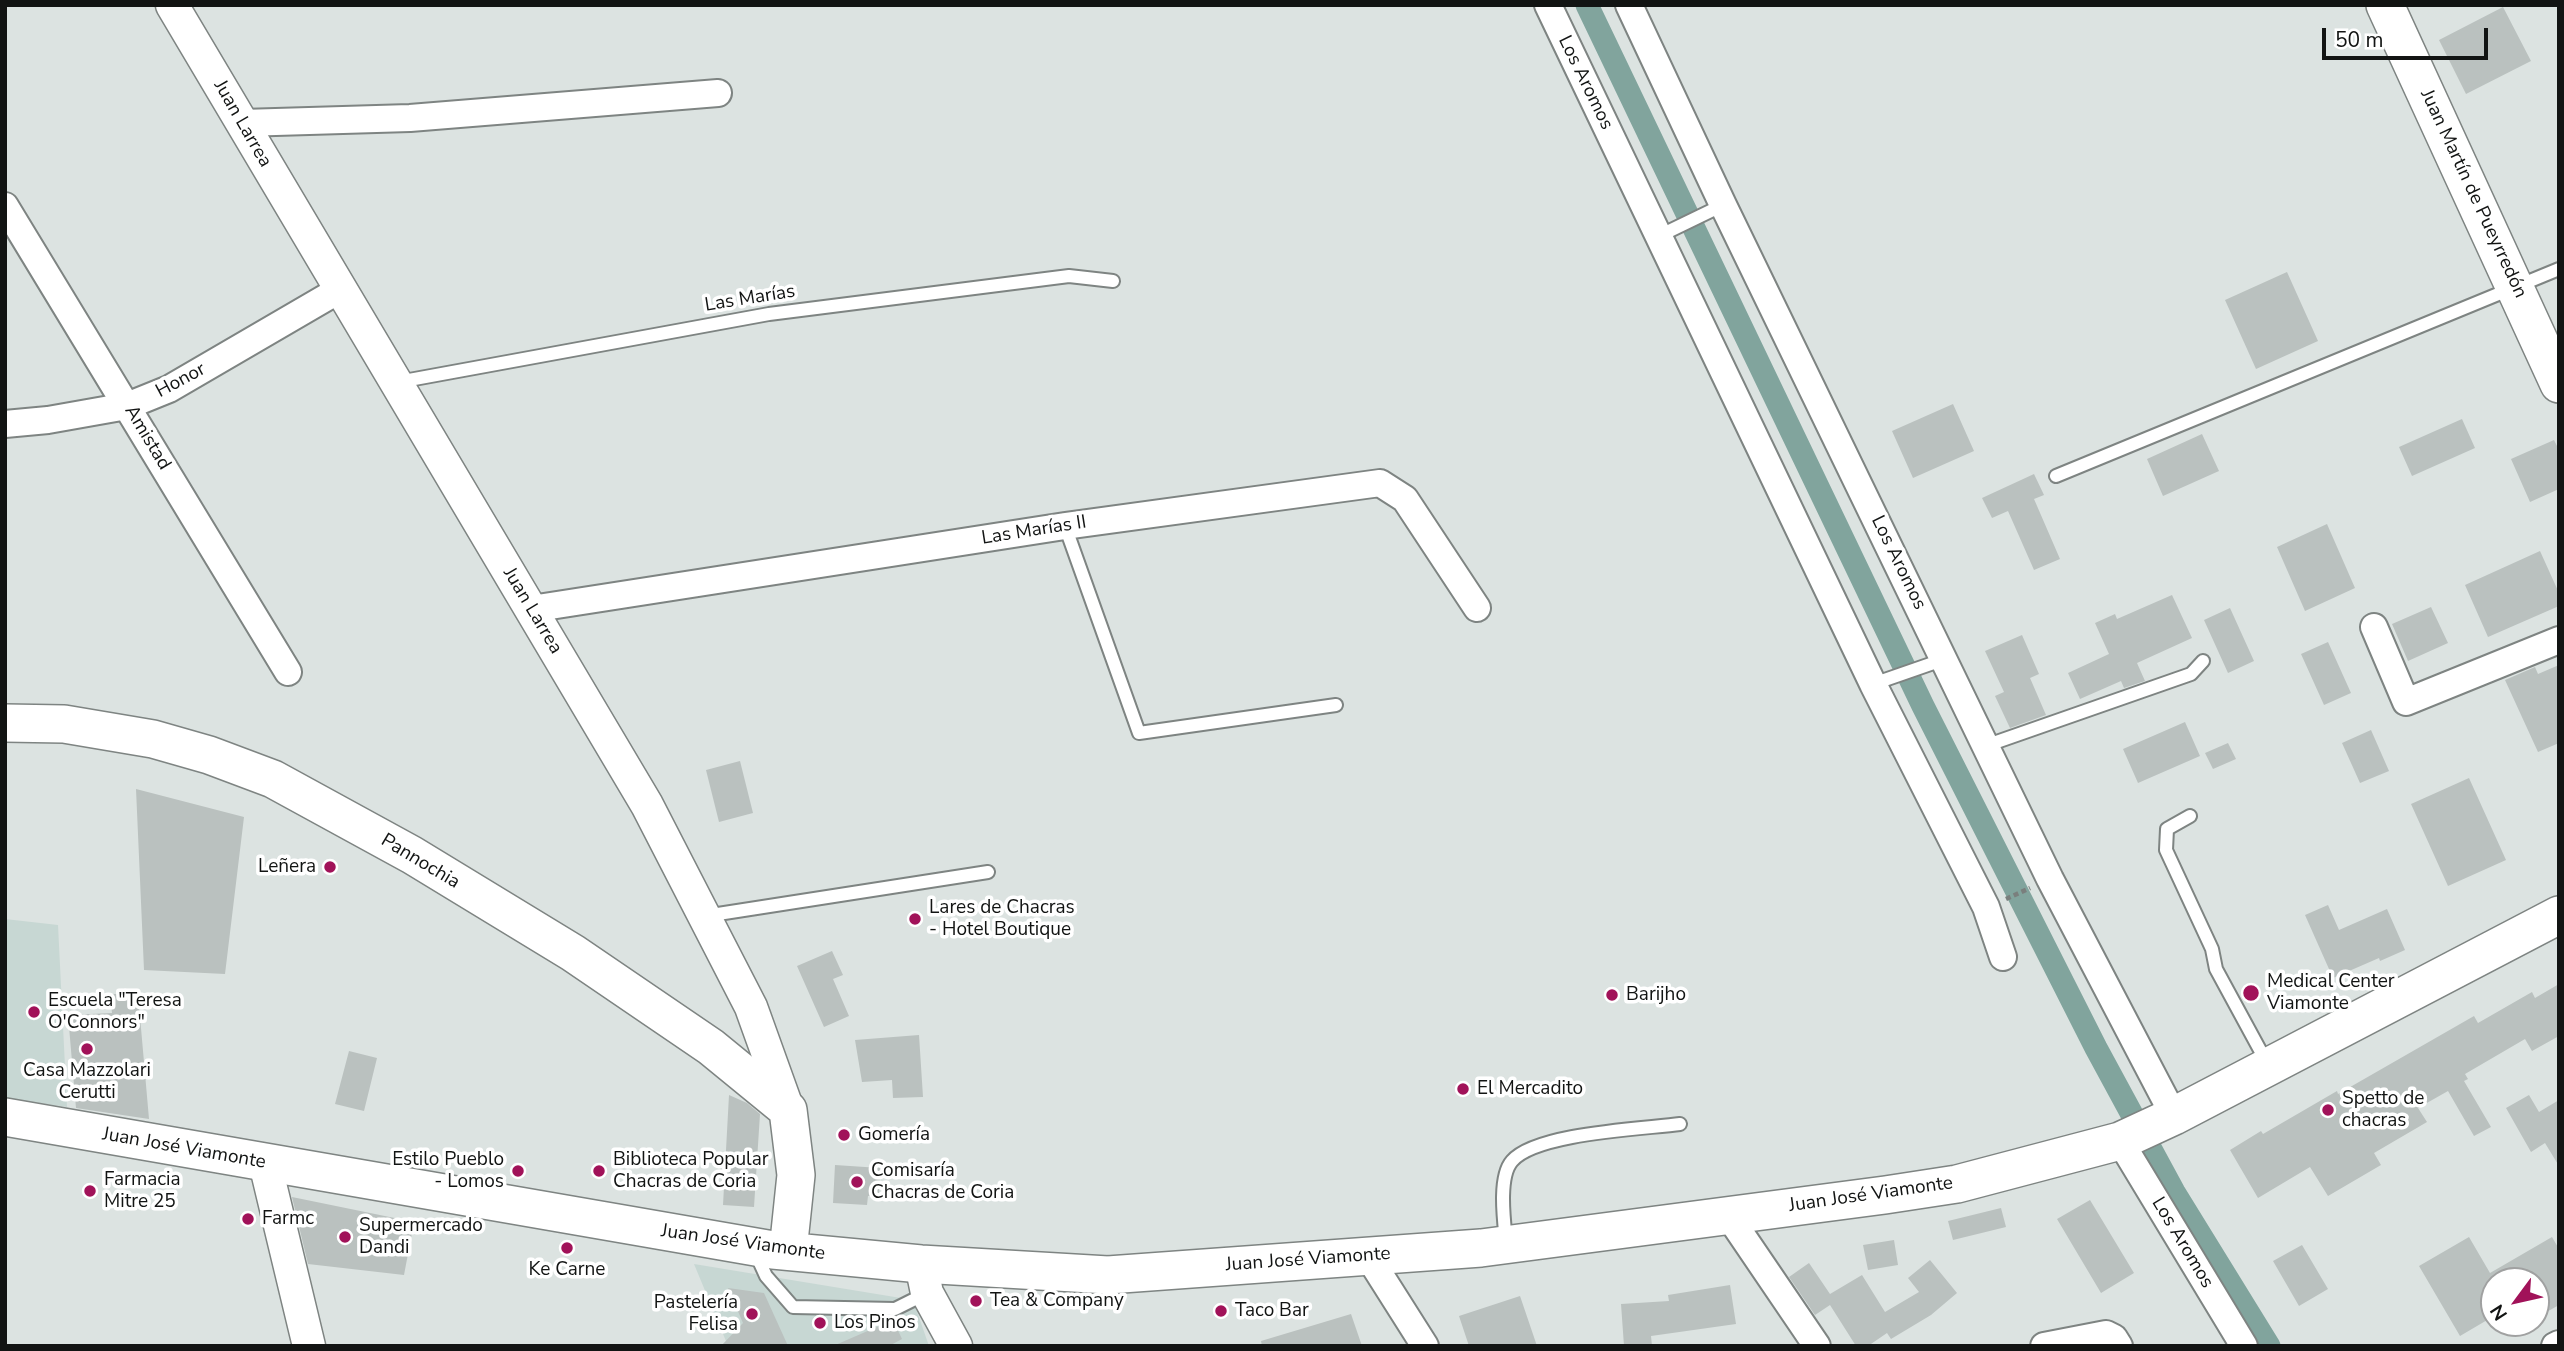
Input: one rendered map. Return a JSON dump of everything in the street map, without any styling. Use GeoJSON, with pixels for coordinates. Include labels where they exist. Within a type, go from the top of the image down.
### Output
{"type":"FeatureCollection","features":[{"type":"Feature","properties":{"kind":"main road","name":"Juan Martín de Pueyrredón"},"geometry":{"type":"LineString","coordinates":[[2385,5],[2559,384]]}},
{"type":"Feature","properties":{"kind":"main road","name":"Pannochia"},"geometry":{"type":"LineString","coordinates":[[5,723],[64,724],[153,739],[209,755],[274,779],[412,855],[573,953],[711,1047],[788,1110]]}},
{"type":"Feature","properties":{"kind":"main road","name":"Juan José Viamonte"},"geometry":{"type":"LineString","coordinates":[[5,1117],[788,1251],[924,1278],[1108,1275],[1368,1256],[1506,1245],[1957,1184],[2120,1141],[2174,1116],[2559,915]]}},
{"type":"Feature","properties":{"kind":"main road","name":"Juan Larrea"},"geometry":{"type":"LineString","coordinates":[[788,1110],[796,1175],[788,1251]]}},
{"type":"Feature","properties":{"kind":"street","name":"Juan Larrea"},"geometry":{"type":"LineString","coordinates":[[172,5],[647,805],[751,1007],[788,1110]]}},
{"type":"Feature","properties":{"kind":"street","name":"Los Aromos"},"geometry":{"type":"LineString","coordinates":[[1548,5],[1873,684],[1986,907],[2003,957]]}},
{"type":"Feature","properties":{"kind":"street","name":"Los Aromos"},"geometry":{"type":"LineString","coordinates":[[1629,5],[1723,205],[2050,879],[2174,1116]]}},
{"type":"Feature","properties":{"kind":"street"},"geometry":{"type":"LineString","coordinates":[[242,123],[410,118],[718,93]]}},
{"type":"Feature","properties":{"kind":"street","name":"Amistad"},"geometry":{"type":"LineString","coordinates":[[5,206],[288,672]]}},
{"type":"Feature","properties":{"kind":"street","name":"Honor"},"geometry":{"type":"LineString","coordinates":[[5,424],[48,421],[127,406],[169,389],[340,290]]}},
{"type":"Feature","properties":{"kind":"street","name":"Las Marías II"},"geometry":{"type":"LineString","coordinates":[[531,609],[1065,526],[1380,483],[1405,499],[1477,608]]}},
{"type":"Feature","properties":{"kind":"street"},"geometry":{"type":"LineString","coordinates":[[2374,628],[2406,702],[2559,640]]}},
{"type":"Feature","properties":{"kind":"street","name":"Los Aromos"},"geometry":{"type":"LineString","coordinates":[[2120,1141],[2244,1346]]}},
{"type":"Feature","properties":{"kind":"street"},"geometry":{"type":"LineString","coordinates":[[265,1163],[309,1346]]}},
{"type":"Feature","properties":{"kind":"street"},"geometry":{"type":"LineString","coordinates":[[1728,1215],[1817,1346]]}},
{"type":"Feature","properties":{"kind":"street"},"geometry":{"type":"LineString","coordinates":[[1368,1256],[1424,1346]]}},
{"type":"Feature","properties":{"kind":"street"},"geometry":{"type":"LineString","coordinates":[[924,1278],[956,1346]]}},
{"type":"Feature","properties":{"kind":"street"},"geometry":{"type":"LineString","coordinates":[[2044,1346],[2106,1334],[2114,1338],[2119,1346]]}},
{"type":"Feature","properties":{"kind":"lane"},"geometry":{"type":"LineString","coordinates":[[1659,236],[1723,205]]}},
{"type":"Feature","properties":{"kind":"lane"},"geometry":{"type":"LineString","coordinates":[[2056,476],[2559,269]]}},
{"type":"Feature","properties":{"kind":"lane","name":"Las Marías"},"geometry":{"type":"LineString","coordinates":[[396,382],[769,314],[1069,276],[1113,281]]}},
{"type":"Feature","properties":{"kind":"lane"},"geometry":{"type":"LineString","coordinates":[[1065,526],[1139,733],[1336,705]]}},
{"type":"Feature","properties":{"kind":"lane"},"geometry":{"type":"LineString","coordinates":[[1873,684],[1945,659]]}},
{"type":"Feature","properties":{"kind":"lane"},"geometry":{"type":"LineString","coordinates":[[1985,746],[2192,674],[2203,661]]}},
{"type":"Feature","properties":{"kind":"lane"},"geometry":{"type":"LineString","coordinates":[[2190,816],[2167,829],[2166,850],[2212,948],[2216,969],[2269,1066]]}},
{"type":"Feature","properties":{"kind":"lane"},"geometry":{"type":"LineString","coordinates":[[705,916],[988,872]]}},
{"type":"Feature","properties":{"kind":"lane"},"geometry":{"type":"LineString","coordinates":[[1506,1245],[1504,1181],[1510,1162],[1528,1149],[1553,1140],[1680,1124]]}},
{"type":"Feature","properties":{"kind":"lane"},"geometry":{"type":"LineString","coordinates":[[752,1246],[766,1276],[793,1307],[895,1309],[924,1278]]}},
{"type":"Feature","properties":{"kind":"path"},"geometry":{"type":"LineString","coordinates":[[1986,907],[2050,879]]}},
{"type":"Feature","properties":{"kind":"shaded area","name":"Escuela \"Teresa O'Connors\""},"geometry":{"type":"Polygon","coordinates":[[[5,919],[58,925],[67,1107],[5,1098],[5,919]]]}},
{"type":"Feature","properties":{"kind":"shaded area","name":"Los Pinos"},"geometry":{"type":"Polygon","coordinates":[[[694,1264],[913,1300],[929,1346],[728,1346],[694,1264]]]}},
{"type":"Feature","properties":{"kind":"building"},"geometry":{"type":"Polygon","coordinates":[[[2503,7],[2531,61],[2466,94],[2439,40],[2503,7]]]}},
{"type":"Feature","properties":{"kind":"building"},"geometry":{"type":"Polygon","coordinates":[[[2287,272],[2318,341],[2256,369],[2225,300],[2287,272]]]}},
{"type":"Feature","properties":{"kind":"building"},"geometry":{"type":"Polygon","coordinates":[[[1953,404],[1974,451],[1913,478],[1892,431],[1953,404]]]}},
{"type":"Feature","properties":{"kind":"building"},"geometry":{"type":"Polygon","coordinates":[[[2462,419],[2475,448],[2412,476],[2399,447],[2462,419]]]}},
{"type":"Feature","properties":{"kind":"building"},"geometry":{"type":"Polygon","coordinates":[[[2202,434],[2219,471],[2163,496],[2147,459],[2202,434]]]}},
{"type":"Feature","properties":{"kind":"building"},"geometry":{"type":"Polygon","coordinates":[[[2554,440],[2559,450],[2559,489],[2530,502],[2511,459],[2554,440]]]}},
{"type":"Feature","properties":{"kind":"building"},"geometry":{"type":"Polygon","coordinates":[[[2034,474],[2044,495],[2034,499],[2060,559],[2034,570],[2008,511],[1992,518],[1982,498],[2034,474]]]}},
{"type":"Feature","properties":{"kind":"building"},"geometry":{"type":"Polygon","coordinates":[[[2327,524],[2355,588],[2305,611],[2277,547],[2327,524]]]}},
{"type":"Feature","properties":{"kind":"building"},"geometry":{"type":"Polygon","coordinates":[[[2540,551],[2559,593],[2559,606],[2488,637],[2465,585],[2540,551]]]}},
{"type":"Feature","properties":{"kind":"building"},"geometry":{"type":"Polygon","coordinates":[[[2172,595],[2192,638],[2137,663],[2145,681],[2124,688],[2121,681],[2080,699],[2068,673],[2109,654],[2095,623],[2115,614],[2117,619],[2172,595]]]}},
{"type":"Feature","properties":{"kind":"building"},"geometry":{"type":"Polygon","coordinates":[[[2431,607],[2448,643],[2408,661],[2392,624],[2431,607]]]}},
{"type":"Feature","properties":{"kind":"building"},"geometry":{"type":"Polygon","coordinates":[[[2230,608],[2254,661],[2228,673],[2204,620],[2230,608]]]}},
{"type":"Feature","properties":{"kind":"building"},"geometry":{"type":"Polygon","coordinates":[[[2022,635],[2039,674],[2030,678],[2046,715],[2010,728],[1995,696],[2004,692],[1985,651],[2022,635]]]}},
{"type":"Feature","properties":{"kind":"building"},"geometry":{"type":"Polygon","coordinates":[[[2328,642],[2351,693],[2324,705],[2301,654],[2328,642]]]}},
{"type":"Feature","properties":{"kind":"building"},"geometry":{"type":"Polygon","coordinates":[[[2559,665],[2559,743],[2538,752],[2505,680],[2535,667],[2538,674],[2559,665]]]}},
{"type":"Feature","properties":{"kind":"building"},"geometry":{"type":"Polygon","coordinates":[[[2185,722],[2200,756],[2138,783],[2123,749],[2185,722]]]}},
{"type":"Feature","properties":{"kind":"building"},"geometry":{"type":"Polygon","coordinates":[[[2371,730],[2389,771],[2360,783],[2342,743],[2371,730]]]}},
{"type":"Feature","properties":{"kind":"building"},"geometry":{"type":"Polygon","coordinates":[[[2228,743],[2236,759],[2213,769],[2205,753],[2228,743]]]}},
{"type":"Feature","properties":{"kind":"building"},"geometry":{"type":"Polygon","coordinates":[[[740,761],[753,813],[719,822],[706,770],[740,761]]]}},
{"type":"Feature","properties":{"kind":"building"},"geometry":{"type":"Polygon","coordinates":[[[2469,778],[2506,860],[2448,886],[2411,804],[2469,778]]]}},
{"type":"Feature","properties":{"kind":"building"},"geometry":{"type":"Polygon","coordinates":[[[136,789],[244,817],[225,974],[144,970],[136,789]]]}},
{"type":"Feature","properties":{"kind":"building"},"geometry":{"type":"Polygon","coordinates":[[[2328,905],[2339,930],[2387,909],[2405,950],[2333,978],[2305,915],[2328,905]]]}},
{"type":"Feature","properties":{"kind":"building"},"geometry":{"type":"Polygon","coordinates":[[[832,951],[843,975],[833,979],[849,1016],[824,1027],[797,966],[832,951]]]}},
{"type":"Feature","properties":{"kind":"building"},"geometry":{"type":"Polygon","coordinates":[[[2559,984],[2559,1036],[2532,1051],[2525,1039],[2465,1074],[2468,1079],[2464,1081],[2491,1127],[2474,1136],[2448,1091],[2418,1108],[2427,1122],[2374,1153],[2381,1165],[2328,1196],[2310,1167],[2258,1198],[2230,1150],[2337,1091],[2338,1094],[2474,1016],[2478,1023],[2532,992],[2535,998],[2559,984]]]}},
{"type":"Feature","properties":{"kind":"building","name":"Casa Mazzolari Cerutti"},"geometry":{"type":"Polygon","coordinates":[[[110,994],[138,994],[149,1119],[76,1108],[68,1015],[112,1013],[110,994]]]}},
{"type":"Feature","properties":{"kind":"building"},"geometry":{"type":"Polygon","coordinates":[[[919,1035],[923,1097],[893,1098],[892,1080],[862,1082],[855,1040],[919,1035]]]}},
{"type":"Feature","properties":{"kind":"building"},"geometry":{"type":"Polygon","coordinates":[[[349,1051],[377,1058],[364,1111],[335,1104],[349,1051]]]}},
{"type":"Feature","properties":{"kind":"building"},"geometry":{"type":"Polygon","coordinates":[[[729,1095],[747,1103],[760,1114],[754,1207],[723,1205],[729,1095]]]}},
{"type":"Feature","properties":{"kind":"building"},"geometry":{"type":"Polygon","coordinates":[[[2529,1095],[2539,1112],[2559,1100],[2559,1166],[2545,1143],[2531,1152],[2506,1108],[2529,1095]]]}},
{"type":"Feature","properties":{"kind":"building","name":"Comisaría Chacras de Coria"},"geometry":{"type":"Polygon","coordinates":[[[835,1165],[880,1168],[879,1196],[868,1196],[867,1205],[833,1203],[835,1165]]]}},
{"type":"Feature","properties":{"kind":"building"},"geometry":{"type":"Polygon","coordinates":[[[292,1197],[414,1222],[404,1275],[308,1264],[292,1197]]]}},
{"type":"Feature","properties":{"kind":"building"},"geometry":{"type":"Polygon","coordinates":[[[2090,1200],[2134,1273],[2101,1293],[2057,1219],[2090,1200]]]}},
{"type":"Feature","properties":{"kind":"building"},"geometry":{"type":"Polygon","coordinates":[[[2001,1208],[2006,1227],[1953,1240],[1948,1221],[2001,1208]]]}},
{"type":"Feature","properties":{"kind":"building"},"geometry":{"type":"Polygon","coordinates":[[[2469,1237],[2486,1267],[2480,1267],[2480,1324],[2460,1336],[2419,1266],[2469,1237]]]}},
{"type":"Feature","properties":{"kind":"building"},"geometry":{"type":"Polygon","coordinates":[[[2552,1237],[2559,1249],[2559,1305],[2550,1310],[2550,1267],[2500,1267],[2552,1237]]]}},
{"type":"Feature","properties":{"kind":"building"},"geometry":{"type":"Polygon","coordinates":[[[1894,1240],[1898,1265],[1868,1270],[1863,1245],[1894,1240]]]}},
{"type":"Feature","properties":{"kind":"building"},"geometry":{"type":"Polygon","coordinates":[[[2302,1245],[2328,1289],[2299,1306],[2273,1261],[2302,1245]]]}},
{"type":"Feature","properties":{"kind":"building"},"geometry":{"type":"Polygon","coordinates":[[[1930,1260],[1957,1293],[1931,1315],[1891,1339],[1887,1333],[1868,1346],[1856,1346],[1830,1305],[1815,1315],[1789,1277],[1809,1263],[1830,1294],[1862,1275],[1885,1312],[1919,1292],[1908,1278],[1930,1260]]]}},
{"type":"Feature","properties":{"kind":"building"},"geometry":{"type":"Polygon","coordinates":[[[1730,1285],[1736,1324],[1651,1336],[1652,1346],[1624,1346],[1621,1304],[1669,1301],[1668,1295],[1730,1285]]]}},
{"type":"Feature","properties":{"kind":"building"},"geometry":{"type":"Polygon","coordinates":[[[728,1288],[764,1293],[788,1346],[721,1346],[743,1323],[728,1288]]]}},
{"type":"Feature","properties":{"kind":"building"},"geometry":{"type":"Polygon","coordinates":[[[1520,1296],[1537,1346],[1469,1346],[1459,1316],[1520,1296]]]}},
{"type":"Feature","properties":{"kind":"building"},"geometry":{"type":"Polygon","coordinates":[[[1351,1314],[1362,1346],[1262,1346],[1261,1341],[1351,1314]]]}},
{"type":"Feature","properties":{"kind":"building"},"geometry":{"type":"Polygon","coordinates":[[[893,1320],[902,1339],[889,1346],[833,1346],[893,1320]]]}},
{"type":"Feature","properties":{"kind":"waterway"},"geometry":{"type":"LineString","coordinates":[[1587,5],[1923,706],[2096,1048],[2174,1192],[2269,1346]]}},
{"type":"Feature","properties":{"kind":"place","name":"Leñera"},"geometry":{"type":"Point","coordinates":[330,867]}},
{"type":"Feature","properties":{"kind":"place","name":"Lares de Chacras - Hotel Boutique"},"geometry":{"type":"Point","coordinates":[915,919]}},
{"type":"Feature","properties":{"kind":"place","name":"Medical Center Viamonte"},"geometry":{"type":"Point","coordinates":[2251,993]}},
{"type":"Feature","properties":{"kind":"place","name":"Barijho"},"geometry":{"type":"Point","coordinates":[1612,995]}},
{"type":"Feature","properties":{"kind":"place","name":"Escuela \"Teresa O'Connors\""},"geometry":{"type":"Point","coordinates":[34,1012]}},
{"type":"Feature","properties":{"kind":"place","name":"Casa Mazzolari Cerutti"},"geometry":{"type":"Point","coordinates":[87,1049]}},
{"type":"Feature","properties":{"kind":"place","name":"El Mercadito"},"geometry":{"type":"Point","coordinates":[1463,1089]}},
{"type":"Feature","properties":{"kind":"place","name":"Spetto de chacras"},"geometry":{"type":"Point","coordinates":[2328,1110]}},
{"type":"Feature","properties":{"kind":"place","name":"Gomería"},"geometry":{"type":"Point","coordinates":[844,1135]}},
{"type":"Feature","properties":{"kind":"place","name":"Estilo Pueblo - Lomos"},"geometry":{"type":"Point","coordinates":[518,1171]}},
{"type":"Feature","properties":{"kind":"place","name":"Biblioteca Popular Chacras de Coria"},"geometry":{"type":"Point","coordinates":[599,1171]}},
{"type":"Feature","properties":{"kind":"place","name":"Comisaría Chacras de Coria"},"geometry":{"type":"Point","coordinates":[857,1182]}},
{"type":"Feature","properties":{"kind":"place","name":"Farmacia Mitre 25"},"geometry":{"type":"Point","coordinates":[90,1191]}},
{"type":"Feature","properties":{"kind":"place","name":"Farmc"},"geometry":{"type":"Point","coordinates":[248,1219]}},
{"type":"Feature","properties":{"kind":"place","name":"Supermercado Dandi"},"geometry":{"type":"Point","coordinates":[345,1237]}},
{"type":"Feature","properties":{"kind":"place","name":"Ke Carne"},"geometry":{"type":"Point","coordinates":[567,1248]}},
{"type":"Feature","properties":{"kind":"place","name":"Tea & Company"},"geometry":{"type":"Point","coordinates":[976,1301]}},
{"type":"Feature","properties":{"kind":"place","name":"Taco Bar"},"geometry":{"type":"Point","coordinates":[1221,1311]}},
{"type":"Feature","properties":{"kind":"place","name":"Pastelería Felisa"},"geometry":{"type":"Point","coordinates":[752,1314]}},
{"type":"Feature","properties":{"kind":"place","name":"Los Pinos"},"geometry":{"type":"Point","coordinates":[820,1323]}}]}
